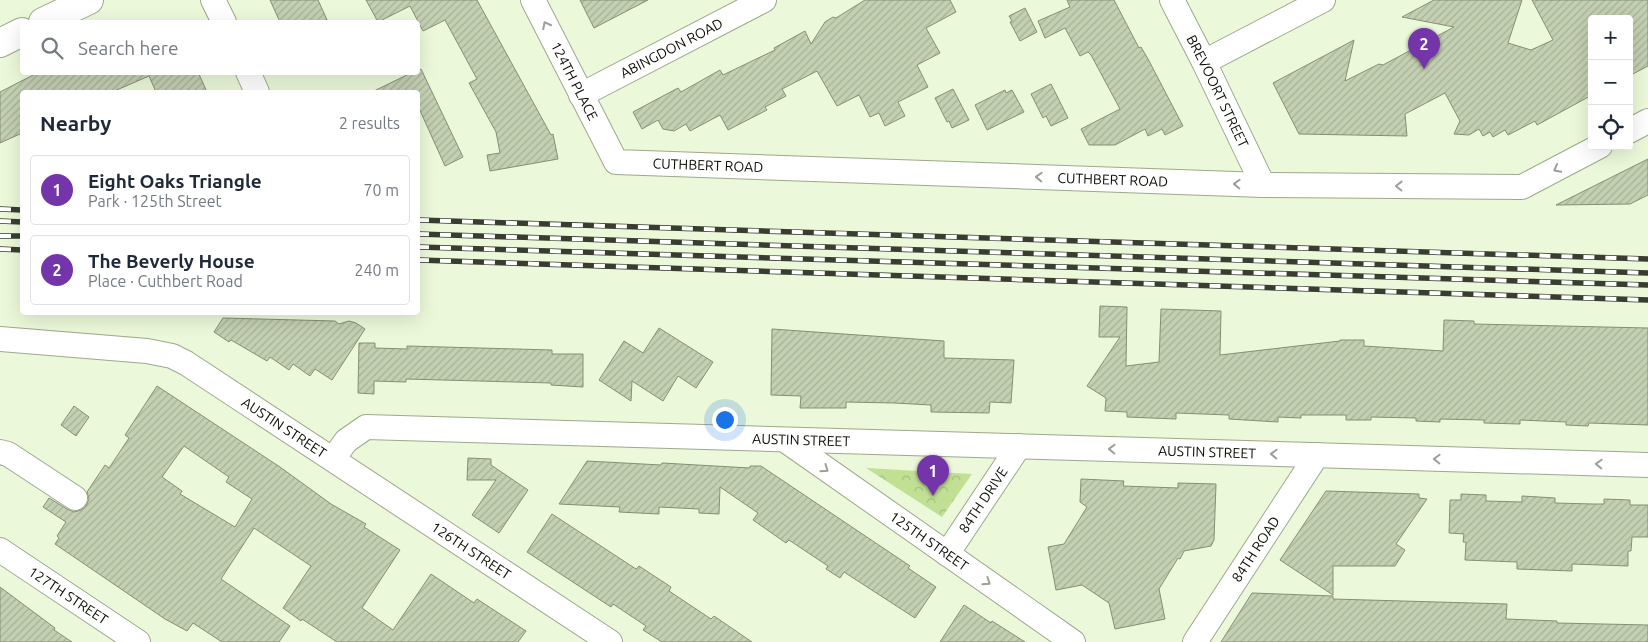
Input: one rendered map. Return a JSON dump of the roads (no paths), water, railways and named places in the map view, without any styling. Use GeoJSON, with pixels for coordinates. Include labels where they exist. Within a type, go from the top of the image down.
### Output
{"type":"FeatureCollection","features":[{"type":"Feature","properties":{"kind":"main road"},"geometry":{"type":"LineString","coordinates":[[47,20],[89,0]]}},
{"type":"Feature","properties":{"kind":"main road"},"geometry":{"type":"LineString","coordinates":[[0,43],[20,33]]}},
{"type":"Feature","properties":{"kind":"street"},"geometry":{"type":"LineString","coordinates":[[213,0],[223,20]]}},
{"type":"Feature","properties":{"kind":"street","name":"124TH PLACE"},"geometry":{"type":"LineString","coordinates":[[533,0],[616,162]]}},
{"type":"Feature","properties":{"kind":"street","name":"ABINGDON ROAD"},"geometry":{"type":"LineString","coordinates":[[581,95],[764,0]]}},
{"type":"Feature","properties":{"kind":"street","name":"BREVOORT STREET"},"geometry":{"type":"LineString","coordinates":[[1172,0],[1263,185]]}},
{"type":"Feature","properties":{"kind":"street"},"geometry":{"type":"LineString","coordinates":[[1204,62],[1323,0]]}},
{"type":"Feature","properties":{"kind":"street"},"geometry":{"type":"LineString","coordinates":[[249,75],[256,90]]}},
{"type":"Feature","properties":{"kind":"street"},"geometry":{"type":"LineString","coordinates":[[1633,129],[1648,121]]}},
{"type":"Feature","properties":{"kind":"street","name":"CUTHBERT ROAD"},"geometry":{"type":"LineString","coordinates":[[616,162],[1263,185],[1522,187],[1592,150]]}},
{"type":"Feature","properties":{"kind":"street","name":"AUSTIN STREET"},"geometry":{"type":"LineString","coordinates":[[0,339],[140,350],[172,356],[200,371],[333,459],[346,441],[366,427],[1648,465]]}},
{"type":"Feature","properties":{"kind":"street","name":"125TH STREET"},"geometry":{"type":"LineString","coordinates":[[785,440],[1073,642]]}},
{"type":"Feature","properties":{"kind":"street","name":"84TH DRIVE"},"geometry":{"type":"LineString","coordinates":[[947,554],[1019,446]]}},
{"type":"Feature","properties":{"kind":"street"},"geometry":{"type":"LineString","coordinates":[[0,452],[8,454],[75,498]]}},
{"type":"Feature","properties":{"kind":"street","name":"84TH ROAD"},"geometry":{"type":"LineString","coordinates":[[1195,642],[1317,455]]}},
{"type":"Feature","properties":{"kind":"street","name":"126TH STREET"},"geometry":{"type":"LineString","coordinates":[[333,459],[610,642]]}},
{"type":"Feature","properties":{"kind":"street","name":"127TH STREET"},"geometry":{"type":"LineString","coordinates":[[0,550],[138,642]]}},
{"type":"Feature","properties":{"kind":"railway"},"geometry":{"type":"LineString","coordinates":[[0,209],[20,210]]}},
{"type":"Feature","properties":{"kind":"railway"},"geometry":{"type":"LineString","coordinates":[[420,220],[1648,259]]}},
{"type":"Feature","properties":{"kind":"railway"},"geometry":{"type":"LineString","coordinates":[[0,221],[20,222]]}},
{"type":"Feature","properties":{"kind":"railway"},"geometry":{"type":"LineString","coordinates":[[420,234],[1648,273]]}},
{"type":"Feature","properties":{"kind":"railway"},"geometry":{"type":"LineString","coordinates":[[0,236],[20,236]]}},
{"type":"Feature","properties":{"kind":"railway"},"geometry":{"type":"LineString","coordinates":[[420,247],[1648,285]]}},
{"type":"Feature","properties":{"kind":"railway"},"geometry":{"type":"LineString","coordinates":[[0,249],[20,250]]}},
{"type":"Feature","properties":{"kind":"railway"},"geometry":{"type":"LineString","coordinates":[[420,260],[1648,300]]}},
{"type":"Feature","properties":{"kind":"place","name":"The Beverly House"},"geometry":{"type":"Point","coordinates":[1424,69]}},
{"type":"Feature","properties":{"kind":"place","name":"Eight Oaks Triangle"},"geometry":{"type":"Point","coordinates":[933,496]}}]}
